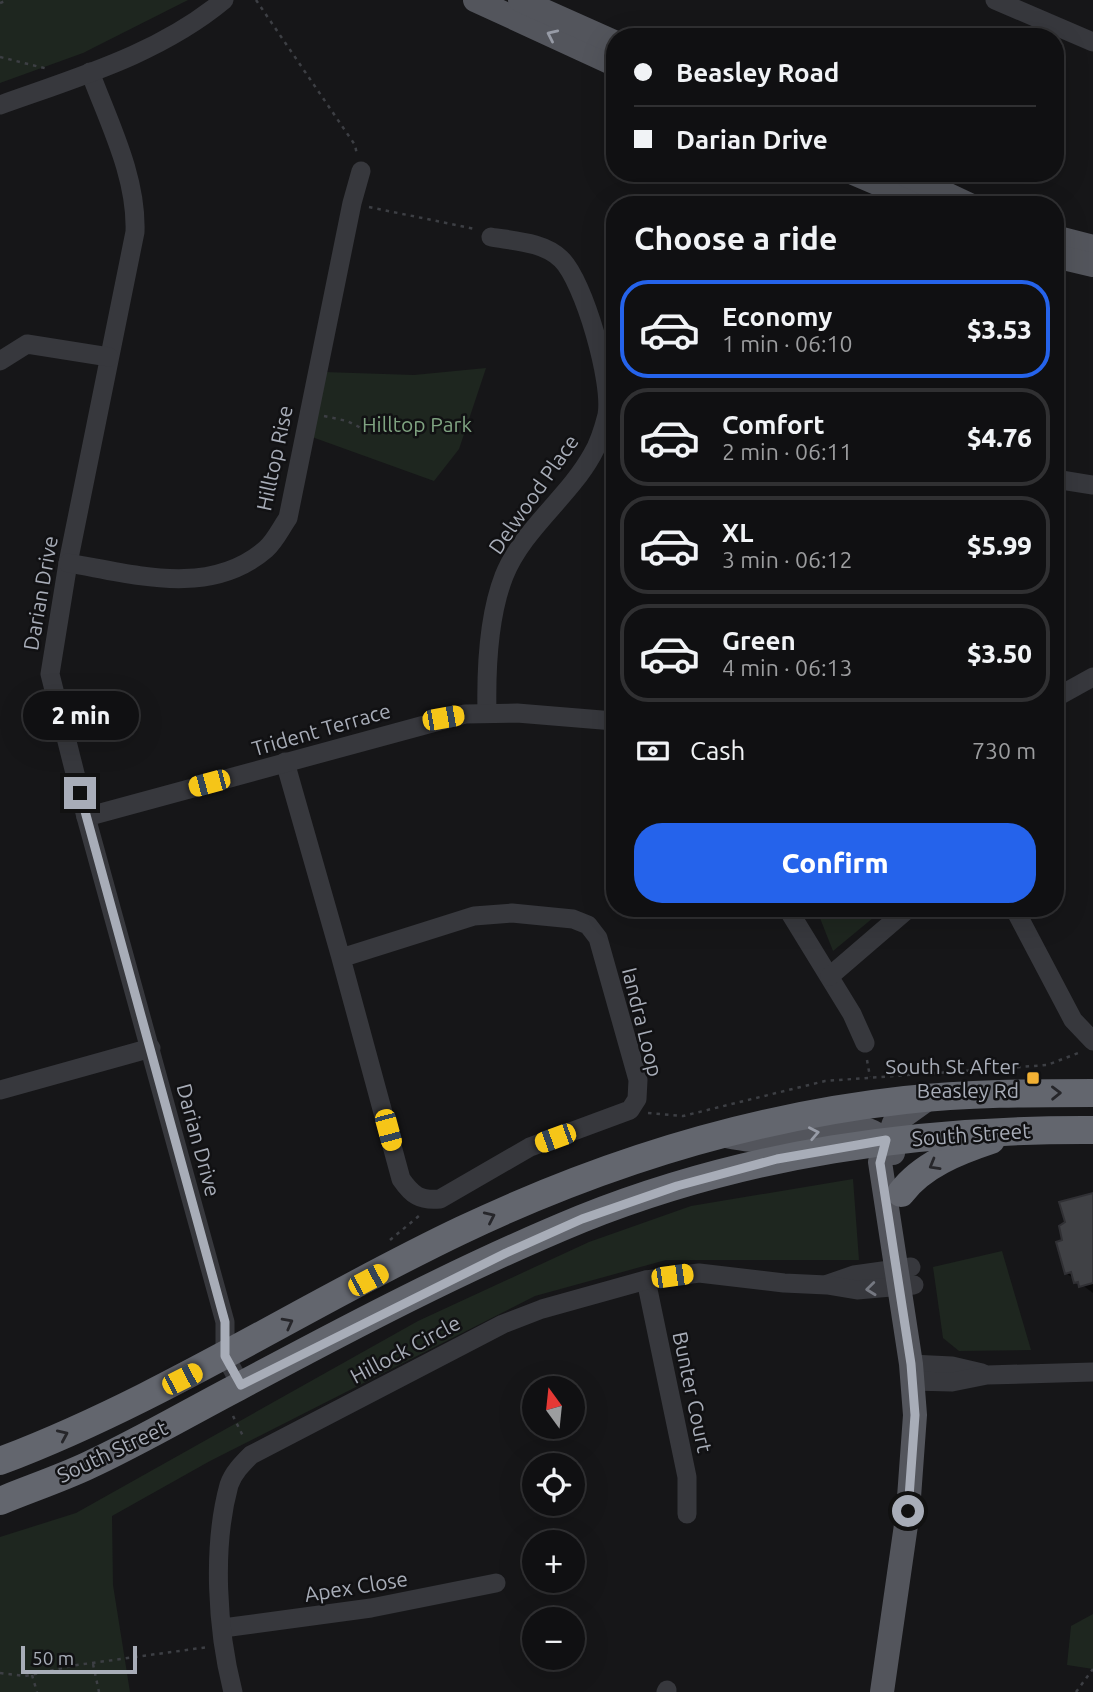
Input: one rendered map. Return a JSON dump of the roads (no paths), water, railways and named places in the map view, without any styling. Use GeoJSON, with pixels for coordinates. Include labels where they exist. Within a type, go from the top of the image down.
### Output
{"type":"FeatureCollection","features":[{"type":"Feature","properties":{"kind":"highway","name":"South Street"},"geometry":{"type":"LineString","coordinates":[[0,1461],[94,1422],[234,1352],[458,1231],[511,1207],[624,1163],[722,1135],[826,1112],[929,1098],[1093,1093]]}},
{"type":"Feature","properties":{"kind":"highway","name":"South Street"},"geometry":{"type":"LineString","coordinates":[[0,1501],[86,1466],[494,1259],[582,1219],[677,1186],[777,1159],[886,1140],[1020,1130],[1093,1130]]}},
{"type":"Feature","properties":{"kind":"highway"},"geometry":{"type":"LineString","coordinates":[[901,1193],[917,1174],[945,1158],[1020,1130]]}},
{"type":"Feature","properties":{"kind":"main road"},"geometry":{"type":"LineString","coordinates":[[475,0],[606,60]]}},
{"type":"Feature","properties":{"kind":"main road"},"geometry":{"type":"LineString","coordinates":[[520,0],[606,38]]}},
{"type":"Feature","properties":{"kind":"main road"},"geometry":{"type":"LineString","coordinates":[[874,182],[907,196]]}},
{"type":"Feature","properties":{"kind":"main road"},"geometry":{"type":"LineString","coordinates":[[921,182],[951,196]]}},
{"type":"Feature","properties":{"kind":"main road"},"geometry":{"type":"LineString","coordinates":[[1064,239],[1093,247]]}},
{"type":"Feature","properties":{"kind":"main road"},"geometry":{"type":"LineString","coordinates":[[1064,258],[1093,265]]}},
{"type":"Feature","properties":{"kind":"main road"},"geometry":{"type":"LineString","coordinates":[[882,1692],[908,1511],[915,1415],[926,1397],[918,1373],[905,1277],[880,1163],[894,1123],[929,1098]]}},
{"type":"Feature","properties":{"kind":"main road"},"geometry":{"type":"LineString","coordinates":[[722,1135],[773,1141],[859,1126],[875,1131],[886,1140],[896,1160],[901,1193],[905,1277]]}},
{"type":"Feature","properties":{"kind":"street"},"geometry":{"type":"LineString","coordinates":[[0,105],[151,48],[181,31],[224,0]]}},
{"type":"Feature","properties":{"kind":"street"},"geometry":{"type":"LineString","coordinates":[[995,0],[1060,28]]}},
{"type":"Feature","properties":{"kind":"street"},"geometry":{"type":"LineString","coordinates":[[1064,30],[1093,42]]}},
{"type":"Feature","properties":{"kind":"street","name":"Darian Drive"},"geometry":{"type":"LineString","coordinates":[[90,72],[136,206],[135,232],[68,563],[50,674],[86,817],[225,1322],[234,1352],[249,1381]]}},
{"type":"Feature","properties":{"kind":"street","name":"Hilltop Rise"},"geometry":{"type":"LineString","coordinates":[[68,563],[172,581],[212,575],[234,567],[268,548],[288,518],[352,203],[361,171]]}},
{"type":"Feature","properties":{"kind":"street","name":"Delwood Place"},"geometry":{"type":"LineString","coordinates":[[491,237],[536,245],[561,258],[576,280],[605,373],[606,394]]}},
{"type":"Feature","properties":{"kind":"street"},"geometry":{"type":"LineString","coordinates":[[0,361],[27,344],[109,357]]}},
{"type":"Feature","properties":{"kind":"street","name":"Delwood Place"},"geometry":{"type":"LineString","coordinates":[[487,713],[494,608],[505,575],[518,551],[593,455],[606,417]]}},
{"type":"Feature","properties":{"kind":"street"},"geometry":{"type":"LineString","coordinates":[[1064,480],[1093,485]]}},
{"type":"Feature","properties":{"kind":"street"},"geometry":{"type":"LineString","coordinates":[[1064,693],[1093,677]]}},
{"type":"Feature","properties":{"kind":"street","name":"Trident Terrace"},"geometry":{"type":"LineString","coordinates":[[86,817],[443,718],[487,713],[606,720]]}},
{"type":"Feature","properties":{"kind":"street","name":"Iandra Loop"},"geometry":{"type":"LineString","coordinates":[[285,762],[401,1179],[411,1194],[425,1200],[440,1199],[530,1147],[630,1110],[637,1099],[638,1080],[631,1055],[598,938],[588,925],[573,919],[512,913],[474,916],[341,958]]}},
{"type":"Feature","properties":{"kind":"street"},"geometry":{"type":"LineString","coordinates":[[794,917],[830,976],[865,1044]]}},
{"type":"Feature","properties":{"kind":"street"},"geometry":{"type":"LineString","coordinates":[[830,976],[899,917]]}},
{"type":"Feature","properties":{"kind":"street"},"geometry":{"type":"LineString","coordinates":[[1019,917],[1073,1020],[1093,1041]]}},
{"type":"Feature","properties":{"kind":"street"},"geometry":{"type":"LineString","coordinates":[[0,1090],[151,1048]]}},
{"type":"Feature","properties":{"kind":"street","name":"Hillock Circle"},"geometry":{"type":"LineString","coordinates":[[233,1692],[218,1591],[229,1484],[237,1469],[251,1455],[503,1324],[542,1309],[646,1280],[699,1273],[857,1290],[905,1277]]}},
{"type":"Feature","properties":{"kind":"street","name":"Bunter Court"},"geometry":{"type":"LineString","coordinates":[[646,1280],[687,1477],[687,1514]]}},
{"type":"Feature","properties":{"kind":"street"},"geometry":{"type":"LineString","coordinates":[[918,1373],[952,1366],[987,1375],[1093,1372]]}},
{"type":"Feature","properties":{"kind":"street","name":"Apex Close"},"geometry":{"type":"LineString","coordinates":[[224,1637],[496,1583]]}},
{"type":"Feature","properties":{"kind":"place","name":"South St After Beasley Rd"},"geometry":{"type":"Point","coordinates":[1033,1078]}},
{"type":"Feature","properties":{"kind":"park label","name":"Hilltop Park"},"geometry":{"type":"Point","coordinates":[417,424]}}]}
